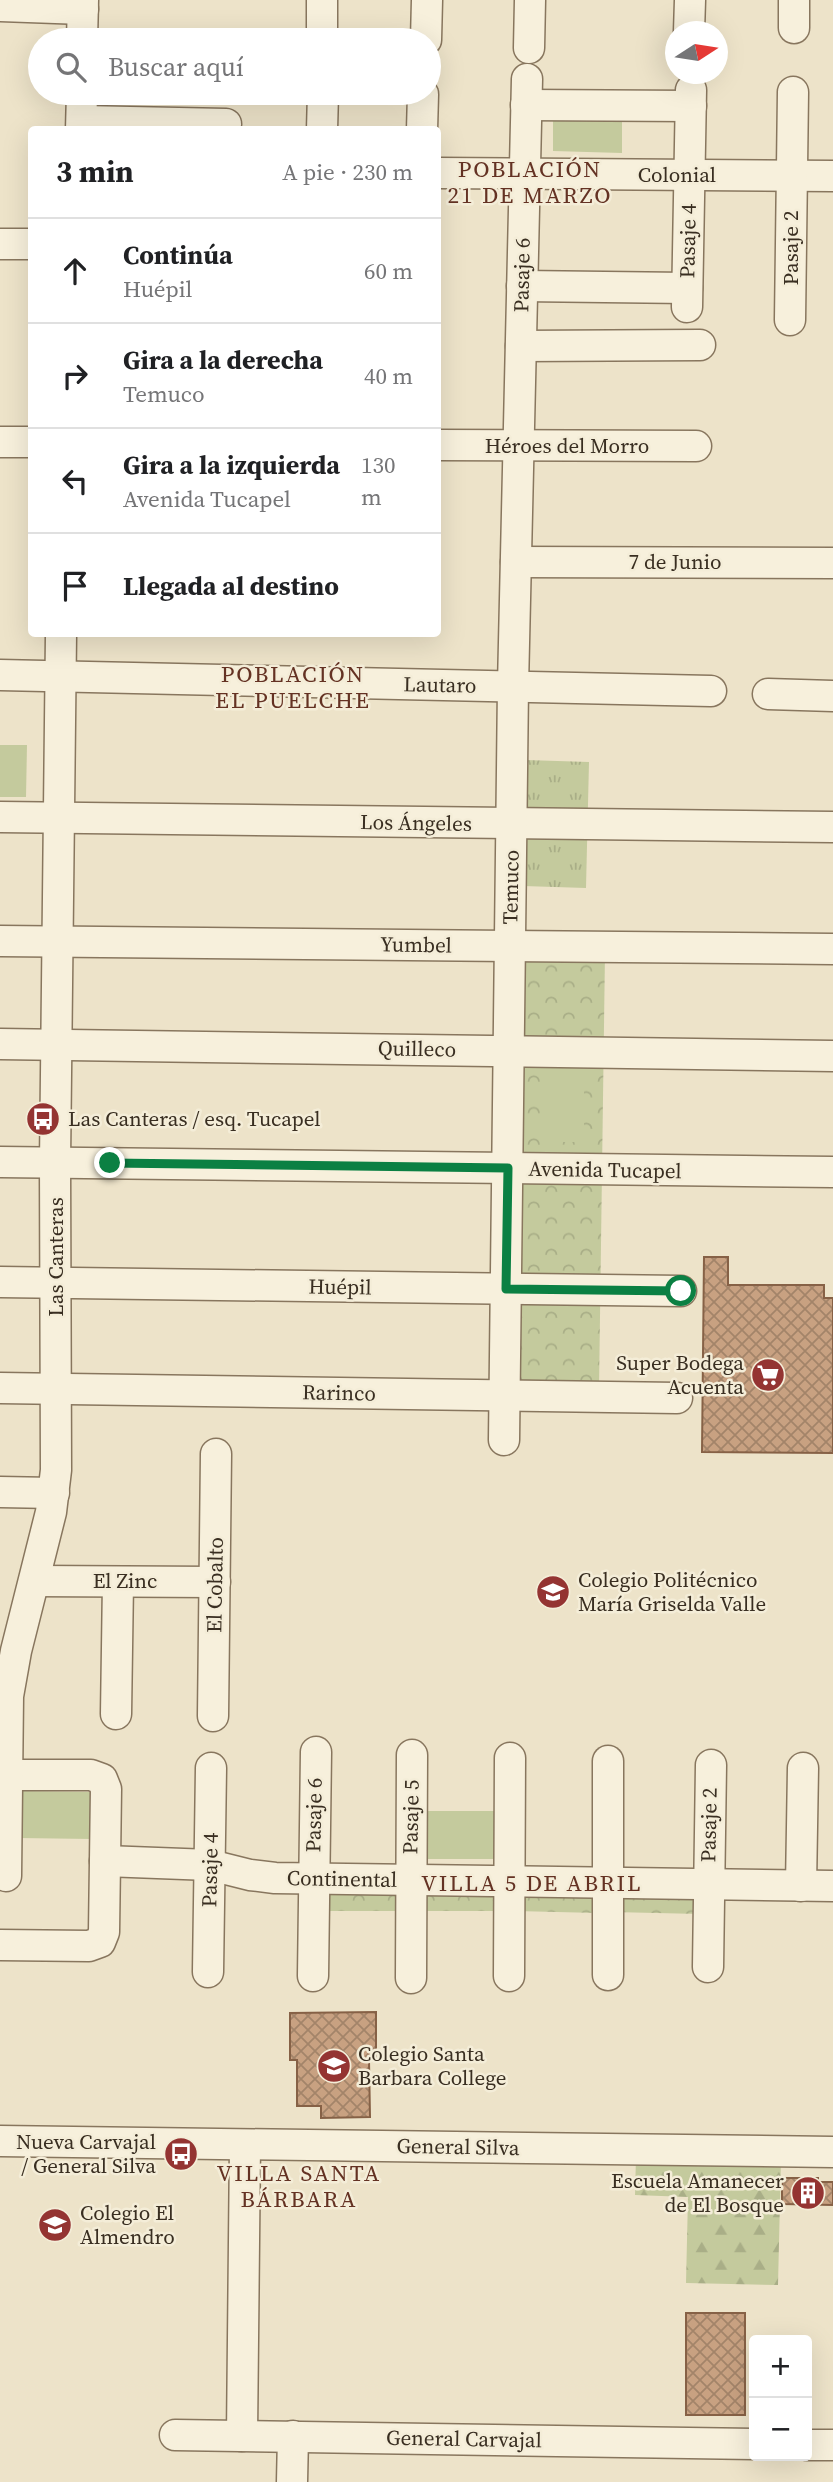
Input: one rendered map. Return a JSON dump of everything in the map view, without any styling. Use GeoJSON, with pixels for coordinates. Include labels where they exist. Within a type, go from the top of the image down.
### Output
{"type":"FeatureCollection","features":[{"type":"Feature","properties":{"kind":"street"},"geometry":{"type":"LineString","coordinates":[[322,0],[322,28]]}},
{"type":"Feature","properties":{"kind":"street"},"geometry":{"type":"LineString","coordinates":[[426,28],[427,0]]}},
{"type":"Feature","properties":{"kind":"street"},"geometry":{"type":"LineString","coordinates":[[528,48],[530,0]]}},
{"type":"Feature","properties":{"kind":"street"},"geometry":{"type":"LineString","coordinates":[[690,0],[690,21]]}},
{"type":"Feature","properties":{"kind":"street"},"geometry":{"type":"LineString","coordinates":[[0,6],[83,5],[82,28]]}},
{"type":"Feature","properties":{"kind":"street","name":"Pasaje 4"},"geometry":{"type":"LineString","coordinates":[[522,286],[687,297],[691,98],[527,92],[524,174]]}},
{"type":"Feature","properties":{"kind":"street","name":"Pasaje 2"},"geometry":{"type":"LineString","coordinates":[[790,320],[793,92]]}},
{"type":"Feature","properties":{"kind":"street"},"geometry":{"type":"LineString","coordinates":[[322,126],[323,105]]}},
{"type":"Feature","properties":{"kind":"street"},"geometry":{"type":"LineString","coordinates":[[422,126],[423,105]]}},
{"type":"Feature","properties":{"kind":"street"},"geometry":{"type":"LineString","coordinates":[[82,114],[226,124]]}},
{"type":"Feature","properties":{"kind":"street","name":"Colonial"},"geometry":{"type":"LineString","coordinates":[[441,173],[833,177]]}},
{"type":"Feature","properties":{"kind":"street","name":"Pasaje 6"},"geometry":{"type":"LineString","coordinates":[[521,340],[524,174]]}},
{"type":"Feature","properties":{"kind":"street"},"geometry":{"type":"LineString","coordinates":[[0,244],[28,244]]}},
{"type":"Feature","properties":{"kind":"street"},"geometry":{"type":"LineString","coordinates":[[521,340],[700,345]]}},
{"type":"Feature","properties":{"kind":"street","name":"Temuco"},"geometry":{"type":"LineString","coordinates":[[504,1440],[513,686],[521,340]]}},
{"type":"Feature","properties":{"kind":"street"},"geometry":{"type":"LineString","coordinates":[[0,442],[28,442]]}},
{"type":"Feature","properties":{"kind":"street","name":"Héroes del Morro"},"geometry":{"type":"LineString","coordinates":[[441,445],[696,446]]}},
{"type":"Feature","properties":{"kind":"street","name":"7 de Junio"},"geometry":{"type":"LineString","coordinates":[[516,562],[833,563]]}},
{"type":"Feature","properties":{"kind":"street","name":"Las Canteras"},"geometry":{"type":"LineString","coordinates":[[6,1876],[6,1672],[35,1581],[54,1493],[61,637]]}},
{"type":"Feature","properties":{"kind":"street","name":"Lautaro"},"geometry":{"type":"LineString","coordinates":[[0,675],[711,691]]}},
{"type":"Feature","properties":{"kind":"street"},"geometry":{"type":"LineString","coordinates":[[768,694],[833,696]]}},
{"type":"Feature","properties":{"kind":"street","name":"Los Ángeles"},"geometry":{"type":"LineString","coordinates":[[0,817],[833,827]]}},
{"type":"Feature","properties":{"kind":"street","name":"Yumbel"},"geometry":{"type":"LineString","coordinates":[[0,941],[833,950]]}},
{"type":"Feature","properties":{"kind":"street","name":"Quilleco"},"geometry":{"type":"LineString","coordinates":[[0,1044],[833,1056]]}},
{"type":"Feature","properties":{"kind":"street","name":"Avenida Tucapel"},"geometry":{"type":"LineString","coordinates":[[0,1161],[833,1172]]}},
{"type":"Feature","properties":{"kind":"street","name":"Huépil"},"geometry":{"type":"LineString","coordinates":[[0,1282],[681,1291]]}},
{"type":"Feature","properties":{"kind":"street","name":"Rarinco"},"geometry":{"type":"LineString","coordinates":[[0,1388],[677,1398]]}},
{"type":"Feature","properties":{"kind":"street","name":"El Cobalto"},"geometry":{"type":"LineString","coordinates":[[213,1716],[216,1454]]}},
{"type":"Feature","properties":{"kind":"street"},"geometry":{"type":"LineString","coordinates":[[0,1492],[54,1493]]}},
{"type":"Feature","properties":{"kind":"street","name":"El Zinc"},"geometry":{"type":"LineString","coordinates":[[35,1581],[215,1582]]}},
{"type":"Feature","properties":{"kind":"street"},"geometry":{"type":"LineString","coordinates":[[116,1714],[118,1581]]}},
{"type":"Feature","properties":{"kind":"street","name":"Pasaje 6"},"geometry":{"type":"LineString","coordinates":[[313,1976],[316,1752]]}},
{"type":"Feature","properties":{"kind":"street","name":"Pasaje 5"},"geometry":{"type":"LineString","coordinates":[[411,1978],[412,1755]]}},
{"type":"Feature","properties":{"kind":"street"},"geometry":{"type":"LineString","coordinates":[[509,1976],[510,1758]]}},
{"type":"Feature","properties":{"kind":"street"},"geometry":{"type":"LineString","coordinates":[[608,1762],[608,1975]]}},
{"type":"Feature","properties":{"kind":"street","name":"Pasaje 2"},"geometry":{"type":"LineString","coordinates":[[708,1967],[711,1765]]}},
{"type":"Feature","properties":{"kind":"street","name":"Pasaje 4"},"geometry":{"type":"LineString","coordinates":[[208,1972],[211,1768]]}},
{"type":"Feature","properties":{"kind":"street"},"geometry":{"type":"LineString","coordinates":[[801,1886],[803,1768]]}},
{"type":"Feature","properties":{"kind":"street"},"geometry":{"type":"LineString","coordinates":[[0,1945],[89,1946],[100,1942],[104,1932],[106,1789],[102,1779],[91,1775],[4,1775]]}},
{"type":"Feature","properties":{"kind":"street","name":"Continental"},"geometry":{"type":"LineString","coordinates":[[105,1861],[210,1865],[263,1877],[833,1886]]}},
{"type":"Feature","properties":{"kind":"street","name":"General Silva"},"geometry":{"type":"LineString","coordinates":[[0,2141],[833,2152]]}},
{"type":"Feature","properties":{"kind":"street"},"geometry":{"type":"LineString","coordinates":[[242,2436],[245,2145]]}},
{"type":"Feature","properties":{"kind":"street","name":"General Carvajal"},"geometry":{"type":"LineString","coordinates":[[174,2435],[749,2444]]}},
{"type":"Feature","properties":{"kind":"street"},"geometry":{"type":"LineString","coordinates":[[292,2482],[293,2436]]}},
{"type":"Feature","properties":{"kind":"street"},"geometry":{"type":"LineString","coordinates":[[812,2445],[833,2445]]}},
{"type":"Feature","properties":{"kind":"green space"},"geometry":{"type":"Polygon","coordinates":[[[553,108],[622,109],[622,153],[553,151],[553,108]]]}},
{"type":"Feature","properties":{"kind":"green space"},"geometry":{"type":"Polygon","coordinates":[[[0,745],[27,745],[26,797],[0,797],[0,745]]]}},
{"type":"Feature","properties":{"kind":"green space"},"geometry":{"type":"Polygon","coordinates":[[[526,760],[589,762],[586,888],[523,886],[526,760]]]}},
{"type":"Feature","properties":{"kind":"green space"},"geometry":{"type":"Polygon","coordinates":[[[513,952],[605,953],[599,1390],[514,1388],[513,952]]]}},
{"type":"Feature","properties":{"kind":"green space"},"geometry":{"type":"Polygon","coordinates":[[[540,1066],[584,1066],[584,1142],[540,1142],[540,1066]]]}},
{"type":"Feature","properties":{"kind":"green space"},"geometry":{"type":"Polygon","coordinates":[[[19,1791],[93,1792],[92,1839],[18,1838],[19,1791]]]}},
{"type":"Feature","properties":{"kind":"green space"},"geometry":{"type":"Polygon","coordinates":[[[426,1811],[498,1811],[498,1859],[426,1859],[426,1811]]]}},
{"type":"Feature","properties":{"kind":"green space"},"geometry":{"type":"Polygon","coordinates":[[[319,1887],[401,1888],[401,1911],[319,1911],[319,1887]]]}},
{"type":"Feature","properties":{"kind":"green space"},"geometry":{"type":"Polygon","coordinates":[[[419,1889],[502,1890],[502,1911],[419,1911],[419,1889]]]}},
{"type":"Feature","properties":{"kind":"green space"},"geometry":{"type":"Polygon","coordinates":[[[515,1889],[598,1890],[598,1913],[515,1911],[515,1889]]]}},
{"type":"Feature","properties":{"kind":"green space"},"geometry":{"type":"Polygon","coordinates":[[[612,1889],[700,1890],[700,1914],[612,1912],[612,1889]]]}},
{"type":"Feature","properties":{"kind":"green space"},"geometry":{"type":"Polygon","coordinates":[[[636,2156],[781,2159],[778,2285],[686,2283],[688,2197],[635,2195],[636,2156]]]}},
{"type":"Feature","properties":{"kind":"building","name":"Super Bodega Acuenta"},"geometry":{"type":"Polygon","coordinates":[[[704,1257],[728,1257],[728,1285],[824,1285],[824,1298],[833,1298],[833,1453],[702,1452],[704,1257]]]}},
{"type":"Feature","properties":{"kind":"building","name":"Colegio Santa Barbara College"},"geometry":{"type":"Polygon","coordinates":[[[376,2012],[376,2060],[369,2060],[370,2117],[321,2118],[321,2106],[297,2106],[297,2060],[290,2060],[290,2013],[376,2012]]]}},
{"type":"Feature","properties":{"kind":"building","name":"Escuela Amanecer de El Bosque"},"geometry":{"type":"Polygon","coordinates":[[[782,2178],[818,2178],[818,2182],[833,2182],[833,2205],[782,2204],[782,2178]]]}},
{"type":"Feature","properties":{"kind":"building"},"geometry":{"type":"Polygon","coordinates":[[[686,2313],[745,2313],[745,2415],[686,2415],[686,2313]]]}},
{"type":"Feature","properties":{"kind":"place","name":"Las Canteras / esq. Tucapel"},"geometry":{"type":"Point","coordinates":[43,1119]}},
{"type":"Feature","properties":{"kind":"place","name":"Super Bodega Acuenta"},"geometry":{"type":"Point","coordinates":[768,1375]}},
{"type":"Feature","properties":{"kind":"place","name":"Colegio Politécnico María Griselda Valle"},"geometry":{"type":"Point","coordinates":[553,1592]}},
{"type":"Feature","properties":{"kind":"place","name":"Colegio Santa Barbara College"},"geometry":{"type":"Point","coordinates":[334,2066]}},
{"type":"Feature","properties":{"kind":"place","name":"Nueva Carvajal / General Silva"},"geometry":{"type":"Point","coordinates":[181,2154]}},
{"type":"Feature","properties":{"kind":"place","name":"Escuela Amanecer de El Bosque"},"geometry":{"type":"Point","coordinates":[808,2193]}},
{"type":"Feature","properties":{"kind":"place","name":"Colegio El Almendro"},"geometry":{"type":"Point","coordinates":[55,2225]}},
{"type":"Feature","properties":{"kind":"district","name":"POBLACIÓN 21 DE MARZO"},"geometry":{"type":"Point","coordinates":[530,182]}},
{"type":"Feature","properties":{"kind":"district","name":"POBLACIÓN EL PUELCHE"},"geometry":{"type":"Point","coordinates":[293,687]}},
{"type":"Feature","properties":{"kind":"district","name":"VILLA 5 DE ABRIL"},"geometry":{"type":"Point","coordinates":[532,1883]}},
{"type":"Feature","properties":{"kind":"district","name":"VILLA SANTA BÁRBARA"},"geometry":{"type":"Point","coordinates":[299,2186]}},
{"type":"Feature","properties":{"kind":"route"},"geometry":{"type":"LineString","coordinates":[[110,1163],[508,1168],[506,1289],[681,1291]]}}]}
